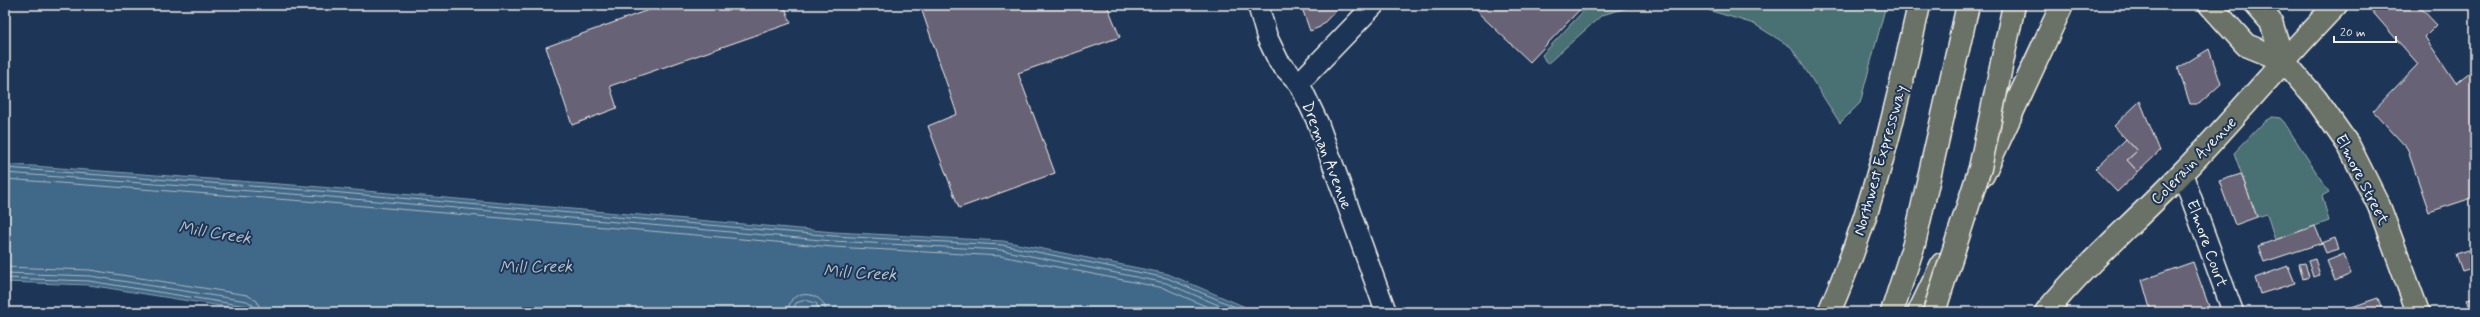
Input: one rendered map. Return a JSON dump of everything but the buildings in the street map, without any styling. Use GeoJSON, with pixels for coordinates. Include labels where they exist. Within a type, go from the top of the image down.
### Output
{"type":"FeatureCollection","features":[{"type":"Feature","properties":{"kind":"main road","name":"Northwest Expressway"},"geometry":{"type":"LineString","coordinates":[[1829,312],[1841,284],[1873,192],[1919,5]]}},
{"type":"Feature","properties":{"kind":"main road"},"geometry":{"type":"LineString","coordinates":[[1892,312],[1914,244],[1968,5]]}},
{"type":"Feature","properties":{"kind":"main road"},"geometry":{"type":"LineString","coordinates":[[1934,312],[1980,168],[2014,5]]}},
{"type":"Feature","properties":{"kind":"main road"},"geometry":{"type":"LineString","coordinates":[[1919,312],[2062,5]]}},
{"type":"Feature","properties":{"kind":"main road","name":"Elmore Street"},"geometry":{"type":"LineString","coordinates":[[2210,5],[2246,46],[2283,60]]}},
{"type":"Feature","properties":{"kind":"main road","name":"Elmore Street"},"geometry":{"type":"LineString","coordinates":[[2256,5],[2271,22],[2283,60],[2316,100],[2349,146],[2379,206],[2418,312]]}},
{"type":"Feature","properties":{"kind":"main road","name":"Colerain Avenue"},"geometry":{"type":"LineString","coordinates":[[2046,312],[2069,284],[2182,173],[2252,98],[2283,60],[2336,5]]}},
{"type":"Feature","properties":{"kind":"street","name":"Dreman Avenue"},"geometry":{"type":"LineString","coordinates":[[1258,5],[1267,37],[1279,62],[1299,84],[1318,122],[1386,312]]}},
{"type":"Feature","properties":{"kind":"street"},"geometry":{"type":"LineString","coordinates":[[1299,84],[1374,5]]}},
{"type":"Feature","properties":{"kind":"street","name":"Elmore Court"},"geometry":{"type":"LineString","coordinates":[[2182,173],[2233,312]]}},
{"type":"Feature","properties":{"kind":"green space"},"geometry":{"type":"Polygon","coordinates":[[[1589,5],[1637,5],[1602,15],[1547,64],[1542,55],[1589,5]]]}},
{"type":"Feature","properties":{"kind":"green space"},"geometry":{"type":"Polygon","coordinates":[[[1692,5],[1886,5],[1860,103],[1840,123],[1791,47],[1754,24],[1692,5]]]}},
{"type":"Feature","properties":{"kind":"green space"},"geometry":{"type":"Polygon","coordinates":[[[2272,117],[2280,118],[2284,122],[2329,192],[2322,196],[2329,221],[2275,240],[2267,214],[2257,217],[2234,153],[2265,121],[2272,117]]]}},
{"type":"Feature","properties":{"kind":"water","name":"Mill Creek"},"geometry":{"type":"Polygon","coordinates":[[[5,164],[320,187],[834,232],[1003,241],[1168,274],[1257,312],[825,312],[805,309],[790,312],[258,312],[89,285],[5,282],[5,164]]]}}]}
